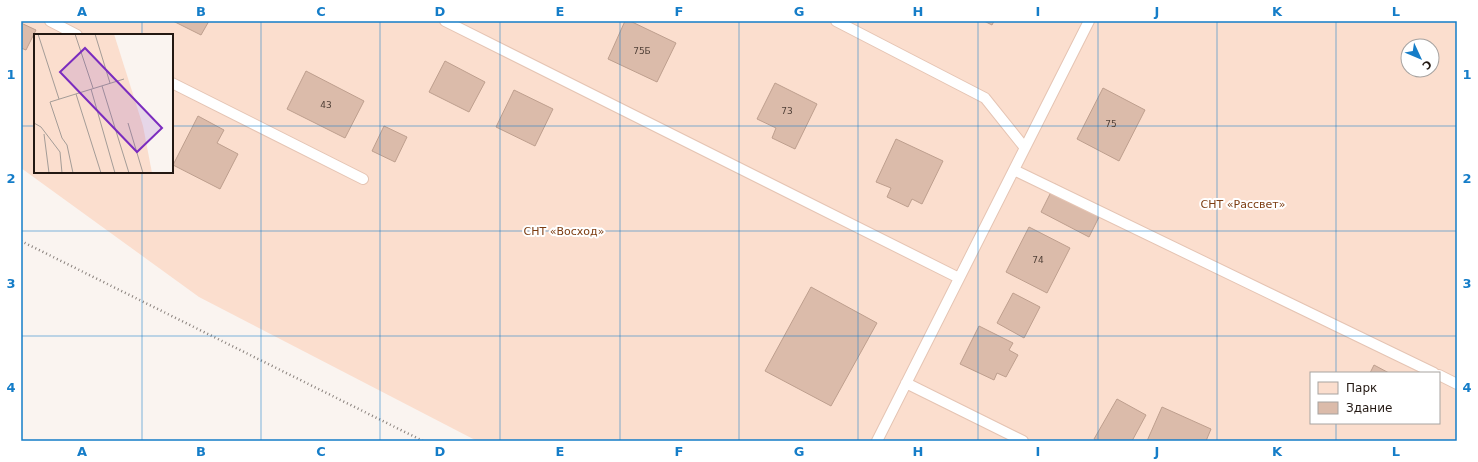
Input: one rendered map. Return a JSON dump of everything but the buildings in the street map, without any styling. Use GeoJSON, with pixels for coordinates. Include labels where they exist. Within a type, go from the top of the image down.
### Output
{"type":"FeatureCollection","features":[{"type":"Feature","properties":{"kind":"lane"},"geometry":{"type":"LineString","coordinates":[[50,21],[76,34]]}},
{"type":"Feature","properties":{"kind":"lane"},"geometry":{"type":"LineString","coordinates":[[445,21],[959,278]]}},
{"type":"Feature","properties":{"kind":"lane"},"geometry":{"type":"LineString","coordinates":[[836,21],[985,98],[1025,148]]}},
{"type":"Feature","properties":{"kind":"lane"},"geometry":{"type":"LineString","coordinates":[[877,441],[1089,21]]}},
{"type":"Feature","properties":{"kind":"lane"},"geometry":{"type":"LineString","coordinates":[[173,84],[363,179]]}},
{"type":"Feature","properties":{"kind":"lane"},"geometry":{"type":"LineString","coordinates":[[1014,170],[1432,372]]}},
{"type":"Feature","properties":{"kind":"lane"},"geometry":{"type":"LineString","coordinates":[[1440,376],[1457,384]]}},
{"type":"Feature","properties":{"kind":"lane"},"geometry":{"type":"LineString","coordinates":[[906,383],[1023,441]]}},
{"type":"Feature","properties":{"kind":"path"},"geometry":{"type":"LineString","coordinates":[[21,240],[423,441]]}},
{"type":"Feature","properties":{"kind":"green space","name":"СНТ «Восход»"},"geometry":{"type":"Polygon","coordinates":[[[21,21],[1457,21],[1457,441],[477,441],[199,297],[21,168],[21,21]]]}},
{"type":"Feature","properties":{"kind":"park label","name":"СНТ «Рассвет»"},"geometry":{"type":"Point","coordinates":[1243,204]}}]}
